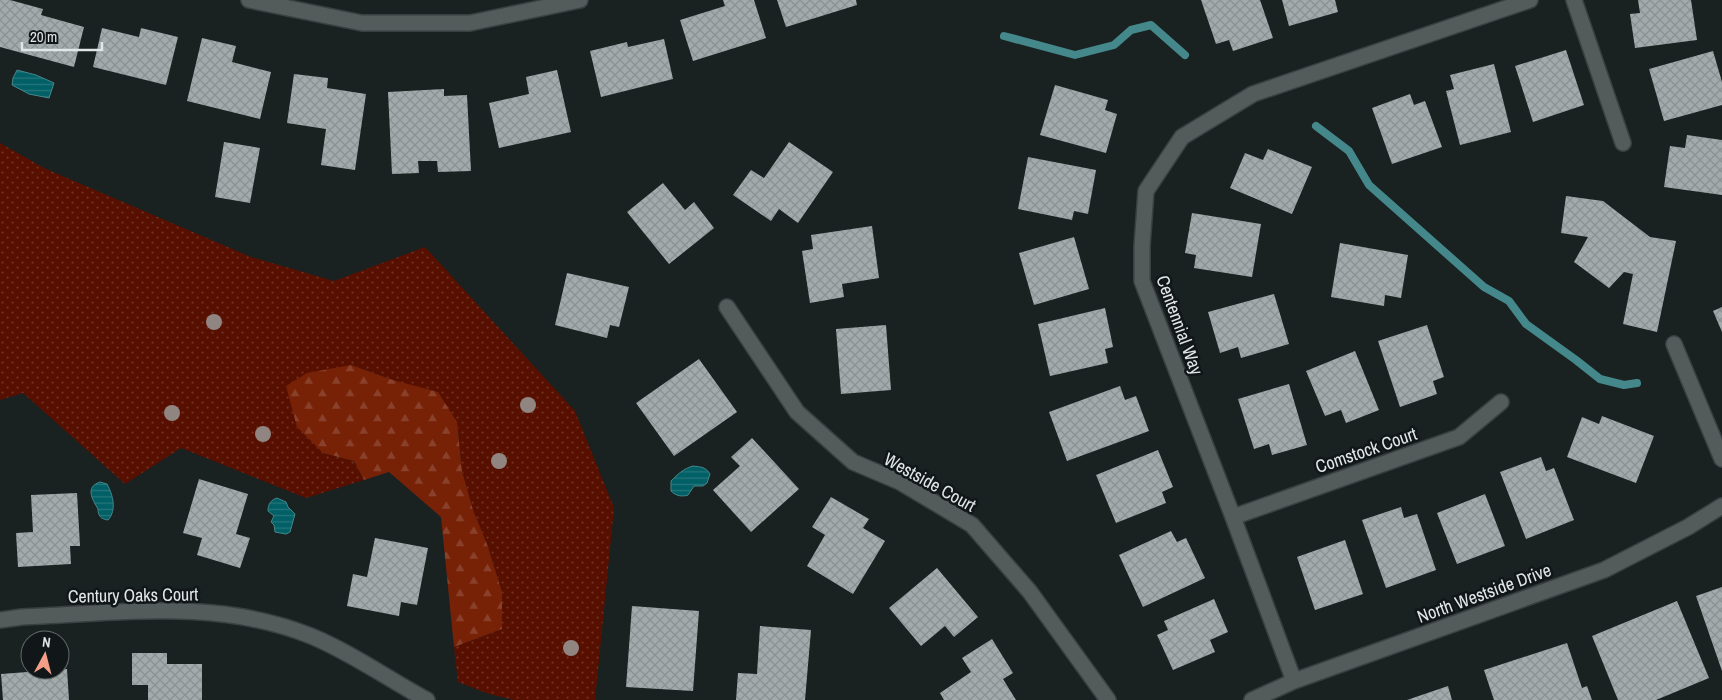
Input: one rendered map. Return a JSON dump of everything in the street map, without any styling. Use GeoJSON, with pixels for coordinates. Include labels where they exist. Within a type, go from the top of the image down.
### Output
{"type":"FeatureCollection","features":[{"type":"Feature","properties":{"kind":"street"},"geometry":{"type":"LineString","coordinates":[[249,0],[362,23],[470,23],[580,0]]}},
{"type":"Feature","properties":{"kind":"street","name":"Centennial Way"},"geometry":{"type":"LineString","coordinates":[[1294,681],[1233,516],[1142,281],[1142,246],[1146,191],[1182,137],[1253,94],[1530,0]]}},
{"type":"Feature","properties":{"kind":"street"},"geometry":{"type":"LineString","coordinates":[[1574,0],[1623,143]]}},
{"type":"Feature","properties":{"kind":"street","name":"Westside Court"},"geometry":{"type":"LineString","coordinates":[[727,307],[797,412],[853,462],[900,482],[972,525],[1030,592],[1108,700]]}},
{"type":"Feature","properties":{"kind":"street"},"geometry":{"type":"LineString","coordinates":[[1674,344],[1722,459]]}},
{"type":"Feature","properties":{"kind":"street","name":"Comstock Court"},"geometry":{"type":"LineString","coordinates":[[1233,516],[1460,437],[1501,402]]}},
{"type":"Feature","properties":{"kind":"street","name":"North Westside Drive"},"geometry":{"type":"LineString","coordinates":[[1252,700],[1294,681],[1604,570],[1688,527],[1722,506]]}},
{"type":"Feature","properties":{"kind":"street","name":"Century Oaks Court"},"geometry":{"type":"LineString","coordinates":[[0,620],[22,617],[174,610],[221,613],[267,622],[311,636],[357,659],[427,700]]}},
{"type":"Feature","properties":{"kind":"shaded area"},"geometry":{"type":"Polygon","coordinates":[[[0,143],[44,168],[251,257],[334,281],[425,247],[575,411],[614,508],[595,700],[514,700],[489,694],[458,682],[454,647],[502,629],[502,592],[487,544],[473,510],[462,471],[457,422],[393,380],[351,365],[323,453],[354,461],[364,480],[306,498],[181,448],[125,484],[23,393],[0,400],[0,143]]]}},
{"type":"Feature","properties":{"kind":"green space"},"geometry":{"type":"Polygon","coordinates":[[[351,365],[393,380],[438,392],[457,422],[462,471],[473,510],[487,544],[502,592],[502,629],[454,647],[441,517],[389,472],[364,480],[354,461],[323,453],[297,427],[286,386],[307,373],[351,365]]]}},
{"type":"Feature","properties":{"kind":"water"},"geometry":{"type":"Polygon","coordinates":[[[17,70],[36,75],[54,83],[49,98],[29,94],[12,85],[17,70]]]}},
{"type":"Feature","properties":{"kind":"water"},"geometry":{"type":"Polygon","coordinates":[[[693,466],[707,470],[710,474],[707,483],[703,486],[694,486],[688,495],[679,496],[673,493],[671,491],[671,481],[681,472],[693,466]]]}},
{"type":"Feature","properties":{"kind":"water"},"geometry":{"type":"Polygon","coordinates":[[[100,482],[107,484],[111,493],[113,507],[108,520],[99,515],[91,494],[95,484],[100,482]]]}},
{"type":"Feature","properties":{"kind":"water"},"geometry":{"type":"Polygon","coordinates":[[[277,498],[286,502],[295,514],[290,532],[286,534],[275,532],[274,525],[271,522],[274,516],[268,511],[270,503],[277,498]]]}},
{"type":"Feature","properties":{"kind":"building"},"geometry":{"type":"Polygon","coordinates":[[[0,0],[10,0],[43,9],[41,15],[84,27],[74,67],[0,47],[0,0]]]}},
{"type":"Feature","properties":{"kind":"building"},"geometry":{"type":"Polygon","coordinates":[[[723,0],[754,0],[766,38],[693,61],[680,20],[725,6],[723,0]]]}},
{"type":"Feature","properties":{"kind":"building"},"geometry":{"type":"Polygon","coordinates":[[[777,0],[856,0],[857,5],[786,27],[777,0]]]}},
{"type":"Feature","properties":{"kind":"building"},"geometry":{"type":"Polygon","coordinates":[[[1201,0],[1260,0],[1273,38],[1233,51],[1229,40],[1216,44],[1201,0]]]}},
{"type":"Feature","properties":{"kind":"building"},"geometry":{"type":"Polygon","coordinates":[[[1282,0],[1335,0],[1338,12],[1289,26],[1282,0]]]}},
{"type":"Feature","properties":{"kind":"building"},"geometry":{"type":"Polygon","coordinates":[[[1638,0],[1691,0],[1697,40],[1635,48],[1630,14],[1640,13],[1638,0]]]}},
{"type":"Feature","properties":{"kind":"building"},"geometry":{"type":"Polygon","coordinates":[[[102,28],[139,37],[141,28],[178,37],[166,85],[93,67],[102,28]]]}},
{"type":"Feature","properties":{"kind":"building"},"geometry":{"type":"Polygon","coordinates":[[[202,38],[236,46],[232,62],[271,72],[260,119],[187,101],[202,38]]]}},
{"type":"Feature","properties":{"kind":"building"},"geometry":{"type":"Polygon","coordinates":[[[664,39],[673,79],[601,97],[590,51],[627,42],[628,47],[664,39]]]}},
{"type":"Feature","properties":{"kind":"building"},"geometry":{"type":"Polygon","coordinates":[[[1566,50],[1584,105],[1533,122],[1515,66],[1566,50]]]}},
{"type":"Feature","properties":{"kind":"building"},"geometry":{"type":"Polygon","coordinates":[[[1713,51],[1722,82],[1722,105],[1664,121],[1649,69],[1713,51]]]}},
{"type":"Feature","properties":{"kind":"building"},"geometry":{"type":"Polygon","coordinates":[[[1494,64],[1511,132],[1460,145],[1446,91],[1454,89],[1450,75],[1494,64]]]}},
{"type":"Feature","properties":{"kind":"building"},"geometry":{"type":"Polygon","coordinates":[[[557,70],[571,132],[499,148],[489,103],[529,94],[526,77],[557,70]]]}},
{"type":"Feature","properties":{"kind":"building"},"geometry":{"type":"Polygon","coordinates":[[[294,74],[328,78],[327,88],[366,94],[355,170],[321,165],[326,129],[287,123],[294,74]]]}},
{"type":"Feature","properties":{"kind":"building"},"geometry":{"type":"Polygon","coordinates":[[[1055,85],[1108,100],[1105,110],[1117,114],[1106,153],[1040,135],[1055,85]]]}},
{"type":"Feature","properties":{"kind":"building"},"geometry":{"type":"Polygon","coordinates":[[[444,89],[444,96],[467,95],[471,171],[438,172],[437,161],[418,161],[419,173],[392,174],[388,92],[444,89]]]}},
{"type":"Feature","properties":{"kind":"building"},"geometry":{"type":"Polygon","coordinates":[[[1410,94],[1414,105],[1425,101],[1442,147],[1392,164],[1372,108],[1410,94]]]}},
{"type":"Feature","properties":{"kind":"building"},"geometry":{"type":"Polygon","coordinates":[[[1687,135],[1722,140],[1722,195],[1664,187],[1670,146],[1685,148],[1687,135]]]}},
{"type":"Feature","properties":{"kind":"building"},"geometry":{"type":"Polygon","coordinates":[[[224,142],[260,148],[250,203],[215,197],[224,142]]]}},
{"type":"Feature","properties":{"kind":"building"},"geometry":{"type":"Polygon","coordinates":[[[789,142],[833,172],[798,223],[779,209],[771,221],[733,195],[751,170],[764,178],[789,142]]]}},
{"type":"Feature","properties":{"kind":"building"},"geometry":{"type":"Polygon","coordinates":[[[1268,149],[1312,167],[1292,214],[1230,188],[1245,153],[1263,160],[1268,149]]]}},
{"type":"Feature","properties":{"kind":"building"},"geometry":{"type":"Polygon","coordinates":[[[1028,157],[1096,170],[1088,214],[1074,211],[1072,220],[1018,209],[1028,157]]]}},
{"type":"Feature","properties":{"kind":"building"},"geometry":{"type":"Polygon","coordinates":[[[663,183],[685,210],[694,202],[714,228],[669,264],[627,212],[663,183]]]}},
{"type":"Feature","properties":{"kind":"building"},"geometry":{"type":"Polygon","coordinates":[[[1566,196],[1603,201],[1650,237],[1676,241],[1657,332],[1623,324],[1633,274],[1624,272],[1609,288],[1574,262],[1588,237],[1561,233],[1566,196]]]}},
{"type":"Feature","properties":{"kind":"building"},"geometry":{"type":"Polygon","coordinates":[[[1192,213],[1261,224],[1252,277],[1194,268],[1196,255],[1185,253],[1192,213]]]}},
{"type":"Feature","properties":{"kind":"building"},"geometry":{"type":"Polygon","coordinates":[[[872,226],[879,278],[842,284],[844,297],[810,303],[802,251],[813,249],[811,235],[872,226]]]}},
{"type":"Feature","properties":{"kind":"building"},"geometry":{"type":"Polygon","coordinates":[[[1074,237],[1089,289],[1034,305],[1019,253],[1074,237]]]}},
{"type":"Feature","properties":{"kind":"building"},"geometry":{"type":"Polygon","coordinates":[[[1340,243],[1408,255],[1401,298],[1385,295],[1384,306],[1331,297],[1340,243]]]}},
{"type":"Feature","properties":{"kind":"building"},"geometry":{"type":"Polygon","coordinates":[[[567,273],[629,287],[619,327],[610,325],[607,338],[555,325],[567,273]]]}},
{"type":"Feature","properties":{"kind":"building"},"geometry":{"type":"Polygon","coordinates":[[[1274,294],[1289,344],[1241,358],[1238,347],[1220,353],[1208,312],[1274,294]]]}},
{"type":"Feature","properties":{"kind":"building"},"geometry":{"type":"Polygon","coordinates":[[[1722,307],[1722,332],[1713,311],[1722,307]]]}},
{"type":"Feature","properties":{"kind":"building"},"geometry":{"type":"Polygon","coordinates":[[[1105,308],[1113,347],[1105,349],[1108,363],[1050,376],[1038,324],[1105,308]]]}},
{"type":"Feature","properties":{"kind":"building"},"geometry":{"type":"Polygon","coordinates":[[[886,325],[891,390],[841,394],[836,329],[886,325]]]}},
{"type":"Feature","properties":{"kind":"building"},"geometry":{"type":"Polygon","coordinates":[[[1427,325],[1444,377],[1433,381],[1437,394],[1400,407],[1378,341],[1427,325]]]}},
{"type":"Feature","properties":{"kind":"building"},"geometry":{"type":"Polygon","coordinates":[[[1355,351],[1379,410],[1346,423],[1341,410],[1325,416],[1306,371],[1355,351]]]}},
{"type":"Feature","properties":{"kind":"building"},"geometry":{"type":"Polygon","coordinates":[[[699,359],[737,412],[674,456],[636,403],[699,359]]]}},
{"type":"Feature","properties":{"kind":"building"},"geometry":{"type":"Polygon","coordinates":[[[1289,384],[1307,445],[1272,455],[1269,444],[1254,449],[1238,399],[1289,384]]]}},
{"type":"Feature","properties":{"kind":"building"},"geometry":{"type":"Polygon","coordinates":[[[1120,386],[1125,400],[1136,396],[1149,431],[1067,461],[1049,412],[1120,386]]]}},
{"type":"Feature","properties":{"kind":"building"},"geometry":{"type":"Polygon","coordinates":[[[1602,416],[1654,436],[1636,483],[1567,457],[1582,417],[1599,424],[1602,416]]]}},
{"type":"Feature","properties":{"kind":"building"},"geometry":{"type":"Polygon","coordinates":[[[752,438],[799,489],[751,532],[713,490],[740,466],[731,457],[752,438]]]}},
{"type":"Feature","properties":{"kind":"building"},"geometry":{"type":"Polygon","coordinates":[[[1158,450],[1173,487],[1162,492],[1166,503],[1116,523],[1096,475],[1158,450]]]}},
{"type":"Feature","properties":{"kind":"building"},"geometry":{"type":"Polygon","coordinates":[[[1541,457],[1546,471],[1554,468],[1574,520],[1526,539],[1500,472],[1541,457]]]}},
{"type":"Feature","properties":{"kind":"building"},"geometry":{"type":"Polygon","coordinates":[[[199,479],[248,494],[236,534],[250,538],[240,568],[197,555],[202,538],[183,533],[199,479]]]}},
{"type":"Feature","properties":{"kind":"building"},"geometry":{"type":"Polygon","coordinates":[[[77,493],[80,546],[70,546],[71,564],[18,567],[16,533],[33,532],[31,495],[77,493]]]}},
{"type":"Feature","properties":{"kind":"building"},"geometry":{"type":"Polygon","coordinates":[[[1485,494],[1505,546],[1457,564],[1437,513],[1485,494]]]}},
{"type":"Feature","properties":{"kind":"building"},"geometry":{"type":"Polygon","coordinates":[[[831,497],[869,519],[863,528],[885,541],[853,594],[807,566],[825,535],[812,527],[831,497]]]}},
{"type":"Feature","properties":{"kind":"building"},"geometry":{"type":"Polygon","coordinates":[[[1401,507],[1404,518],[1417,514],[1436,570],[1386,588],[1362,520],[1401,507]]]}},
{"type":"Feature","properties":{"kind":"building"},"geometry":{"type":"Polygon","coordinates":[[[1171,531],[1177,542],[1186,538],[1205,578],[1143,607],[1119,555],[1171,531]]]}},
{"type":"Feature","properties":{"kind":"building"},"geometry":{"type":"Polygon","coordinates":[[[375,538],[428,548],[417,605],[401,602],[399,616],[347,606],[353,574],[367,577],[375,538]]]}},
{"type":"Feature","properties":{"kind":"building"},"geometry":{"type":"Polygon","coordinates":[[[1345,540],[1363,594],[1315,610],[1297,557],[1345,540]]]}},
{"type":"Feature","properties":{"kind":"building"},"geometry":{"type":"Polygon","coordinates":[[[937,568],[978,617],[954,637],[945,626],[921,646],[889,608],[937,568]]]}},
{"type":"Feature","properties":{"kind":"building"},"geometry":{"type":"Polygon","coordinates":[[[1722,587],[1722,671],[1696,596],[1722,587]]]}},
{"type":"Feature","properties":{"kind":"building"},"geometry":{"type":"Polygon","coordinates":[[[1214,599],[1228,632],[1210,640],[1215,652],[1173,670],[1157,635],[1168,630],[1164,621],[1214,599]]]}},
{"type":"Feature","properties":{"kind":"building"},"geometry":{"type":"Polygon","coordinates":[[[1677,601],[1709,678],[1656,700],[1618,700],[1592,636],[1677,601]]]}},
{"type":"Feature","properties":{"kind":"building"},"geometry":{"type":"Polygon","coordinates":[[[632,606],[699,611],[693,691],[626,687],[632,606]]]}},
{"type":"Feature","properties":{"kind":"building"},"geometry":{"type":"Polygon","coordinates":[[[760,626],[811,630],[805,700],[736,700],[738,673],[757,674],[760,626]]]}},
{"type":"Feature","properties":{"kind":"building"},"geometry":{"type":"Polygon","coordinates":[[[992,639],[1013,673],[1003,679],[1016,700],[944,700],[940,693],[971,672],[962,658],[992,639]]]}},
{"type":"Feature","properties":{"kind":"building"},"geometry":{"type":"Polygon","coordinates":[[[1567,643],[1582,688],[1587,686],[1592,700],[1494,700],[1484,670],[1567,643]]]}},
{"type":"Feature","properties":{"kind":"building"},"geometry":{"type":"Polygon","coordinates":[[[132,653],[167,653],[167,664],[202,664],[202,700],[148,700],[148,685],[132,685],[132,653]]]}},
{"type":"Feature","properties":{"kind":"building"},"geometry":{"type":"Polygon","coordinates":[[[20,673],[20,680],[68,680],[69,700],[3,700],[1,674],[20,673]]]}},
{"type":"Feature","properties":{"kind":"building"},"geometry":{"type":"Polygon","coordinates":[[[1448,686],[1452,700],[1407,700],[1448,686]]]}},
{"type":"Feature","properties":{"kind":"waterway"},"geometry":{"type":"LineString","coordinates":[[1004,36],[1075,55],[1114,45],[1131,30],[1151,25],[1185,55]]}},
{"type":"Feature","properties":{"kind":"waterway"},"geometry":{"type":"LineString","coordinates":[[1316,126],[1349,151],[1369,185],[1484,287],[1509,301],[1526,324],[1600,379],[1624,385],[1637,383]]}}]}
